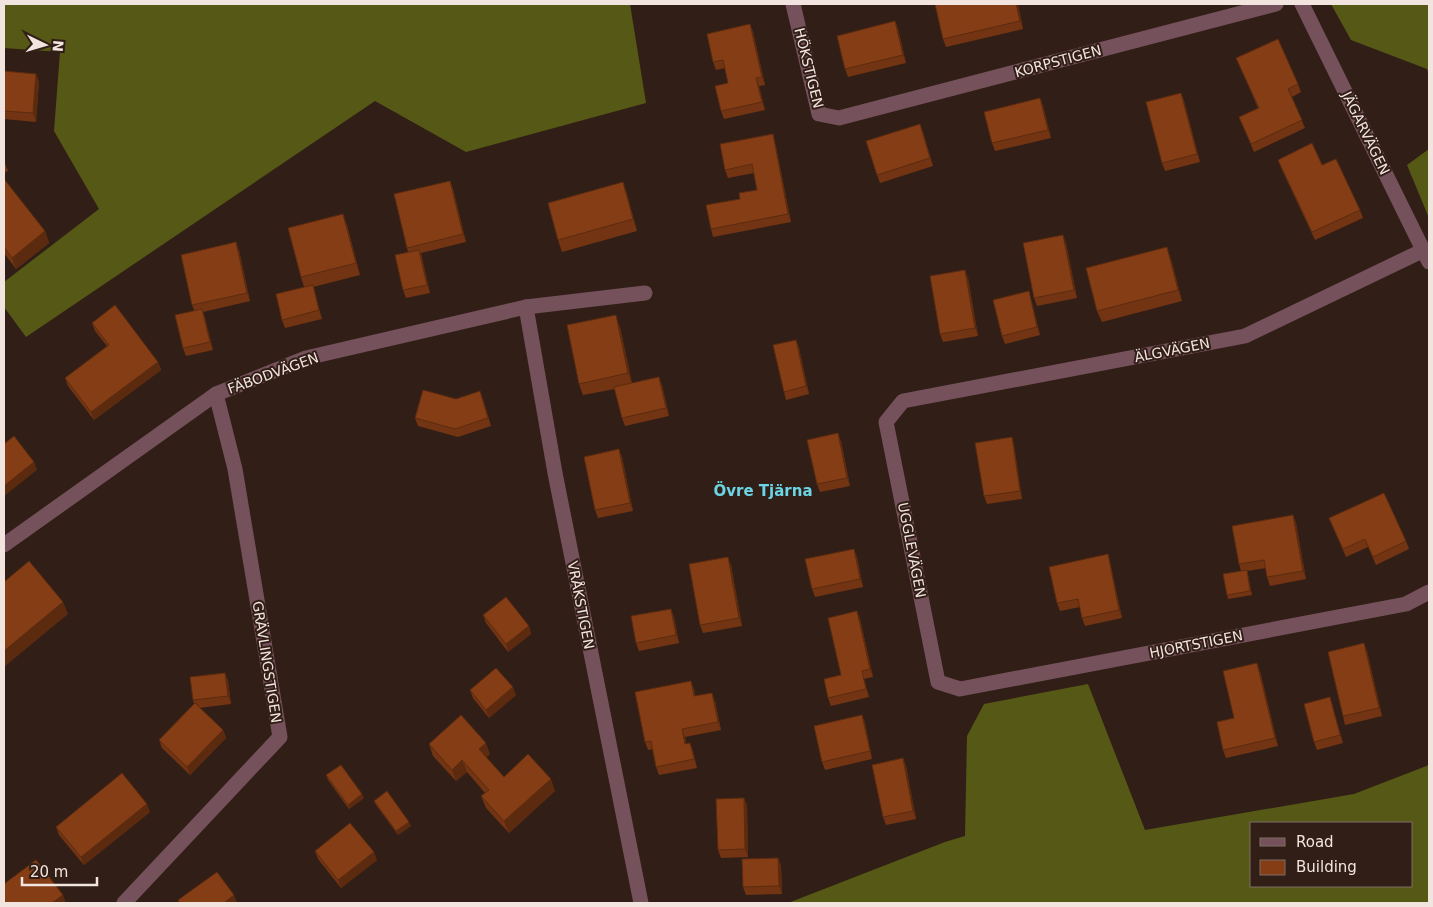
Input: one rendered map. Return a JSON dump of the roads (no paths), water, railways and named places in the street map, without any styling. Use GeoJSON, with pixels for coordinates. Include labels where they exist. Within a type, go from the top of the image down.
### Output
{"type":"FeatureCollection","features":[{"type":"Feature","properties":{"kind":"street","name":"HÖKSTIGEN"},"geometry":{"type":"LineString","coordinates":[[793,4],[819,114],[839,118]]}},
{"type":"Feature","properties":{"kind":"street","name":"KORPSTIGEN"},"geometry":{"type":"LineString","coordinates":[[839,118],[1276,4]]}},
{"type":"Feature","properties":{"kind":"street","name":"JÄGARVÄGEN"},"geometry":{"type":"LineString","coordinates":[[1302,4],[1427,256]]}},
{"type":"Feature","properties":{"kind":"street","name":"ÄLGVÄGEN"},"geometry":{"type":"LineString","coordinates":[[904,401],[1245,336],[1427,256]]}},
{"type":"Feature","properties":{"kind":"street","name":"FÄBODVÄGEN"},"geometry":{"type":"LineString","coordinates":[[4,545],[216,394],[306,358],[526,307],[645,293]]}},
{"type":"Feature","properties":{"kind":"street","name":"VRÅKSTIGEN"},"geometry":{"type":"LineString","coordinates":[[526,307],[555,473],[641,903]]}},
{"type":"Feature","properties":{"kind":"street","name":"GRÄVLINGSTIGEN"},"geometry":{"type":"LineString","coordinates":[[124,903],[280,737],[235,469],[216,394]]}},
{"type":"Feature","properties":{"kind":"street","name":"UGGLEVÄGEN"},"geometry":{"type":"LineString","coordinates":[[904,401],[886,422],[938,682],[960,689]]}},
{"type":"Feature","properties":{"kind":"street","name":"HJORTSTIGEN"},"geometry":{"type":"LineString","coordinates":[[960,689],[1406,604],[1429,592]]}},
{"type":"Feature","properties":{"kind":"district","name":"Övre Tjärna"},"geometry":{"type":"Point","coordinates":[763,491]}}]}
